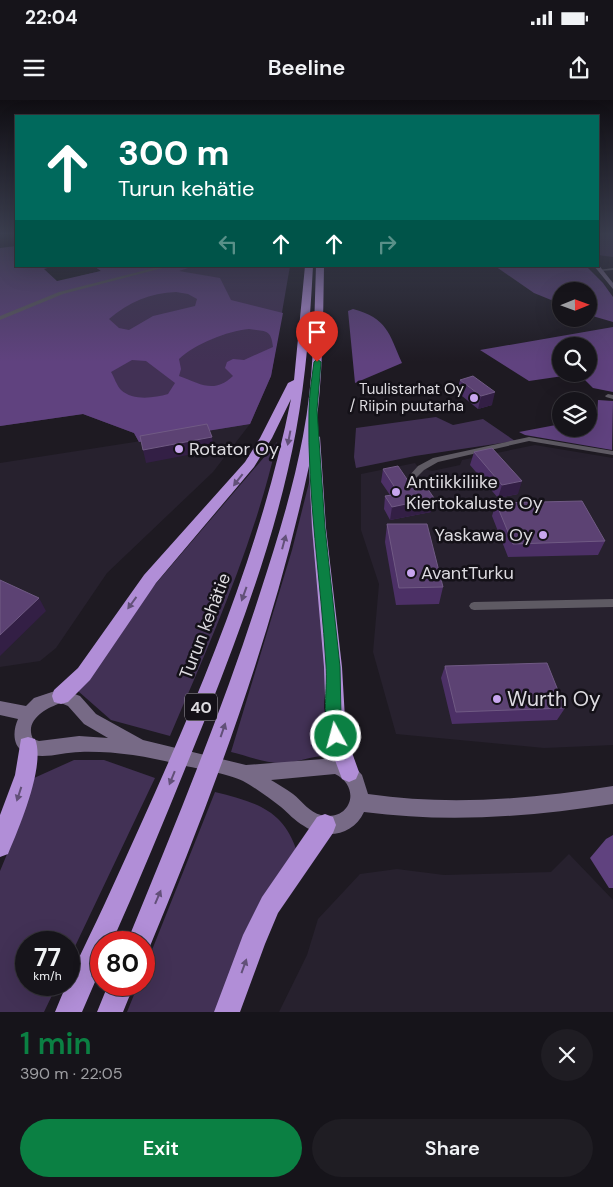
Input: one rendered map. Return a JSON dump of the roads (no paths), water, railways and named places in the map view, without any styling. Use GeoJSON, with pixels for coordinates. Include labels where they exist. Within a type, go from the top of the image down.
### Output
{"type":"FeatureCollection","features":[{"type":"Feature","properties":{"kind":"highway","name":"Turun kehätie"},"geometry":{"type":"LineString","coordinates":[[68,1012],[161,804],[219,663],[253,571],[286,451],[302,361],[308,277]]}},
{"type":"Feature","properties":{"kind":"highway","name":"40"},"geometry":{"type":"LineString","coordinates":[[144,931],[184,832],[244,668],[292,512],[313,410],[317,362],[320,277]]}},
{"type":"Feature","properties":{"kind":"highway"},"geometry":{"type":"LineString","coordinates":[[61,696],[84,674],[150,579],[250,464],[280,412],[302,361]]}},
{"type":"Feature","properties":{"kind":"highway"},"geometry":{"type":"LineString","coordinates":[[313,410],[319,528],[333,667],[334,716],[336,736],[349,772]]}},
{"type":"Feature","properties":{"kind":"highway"},"geometry":{"type":"LineString","coordinates":[[0,846],[25,775],[28,746]]}},
{"type":"Feature","properties":{"kind":"highway"},"geometry":{"type":"LineString","coordinates":[[228,1012],[250,950],[270,905],[281,886],[310,850],[325,825]]}},
{"type":"Feature","properties":{"kind":"highway"},"geometry":{"type":"LineString","coordinates":[[110,1012],[117,996]]}},
{"type":"Feature","properties":{"kind":"street"},"geometry":{"type":"LineString","coordinates":[[0,318],[61,292],[125,277]]}},
{"type":"Feature","properties":{"kind":"street"},"geometry":{"type":"LineString","coordinates":[[605,277],[613,287]]}},
{"type":"Feature","properties":{"kind":"street"},"geometry":{"type":"LineString","coordinates":[[414,489],[412,478],[421,468],[436,460],[529,439],[613,453]]}},
{"type":"Feature","properties":{"kind":"street"},"geometry":{"type":"LineString","coordinates":[[474,606],[613,603]]}},
{"type":"Feature","properties":{"kind":"street"},"geometry":{"type":"LineString","coordinates":[[140,747],[90,719],[74,701],[61,696],[40,703],[29,714],[22,726],[23,741],[28,746],[39,750],[79,744],[140,747],[246,774],[302,770],[331,765],[342,767],[349,772],[359,790],[359,802],[352,818],[340,824],[325,825],[312,821],[286,800],[246,774]]}},
{"type":"Feature","properties":{"kind":"street"},"geometry":{"type":"LineString","coordinates":[[0,708],[29,714]]}},
{"type":"Feature","properties":{"kind":"street"},"geometry":{"type":"LineString","coordinates":[[359,802],[386,806],[488,811],[534,808],[613,795]]}},
{"type":"Feature","properties":{"kind":"place","name":"Tuulistarhat Oy / Riipin puutarha"},"geometry":{"type":"Point","coordinates":[474,398]}},
{"type":"Feature","properties":{"kind":"place","name":"Rotator Oy"},"geometry":{"type":"Point","coordinates":[179,449]}},
{"type":"Feature","properties":{"kind":"place","name":"Antiikkiliike Kiertokaluste Oy"},"geometry":{"type":"Point","coordinates":[396,492]}},
{"type":"Feature","properties":{"kind":"place","name":"Yaskawa Oy"},"geometry":{"type":"Point","coordinates":[543,535]}},
{"type":"Feature","properties":{"kind":"place","name":"AvantTurku"},"geometry":{"type":"Point","coordinates":[411,573]}},
{"type":"Feature","properties":{"kind":"place","name":"Wurth Oy"},"geometry":{"type":"Point","coordinates":[497,699]}}]}
